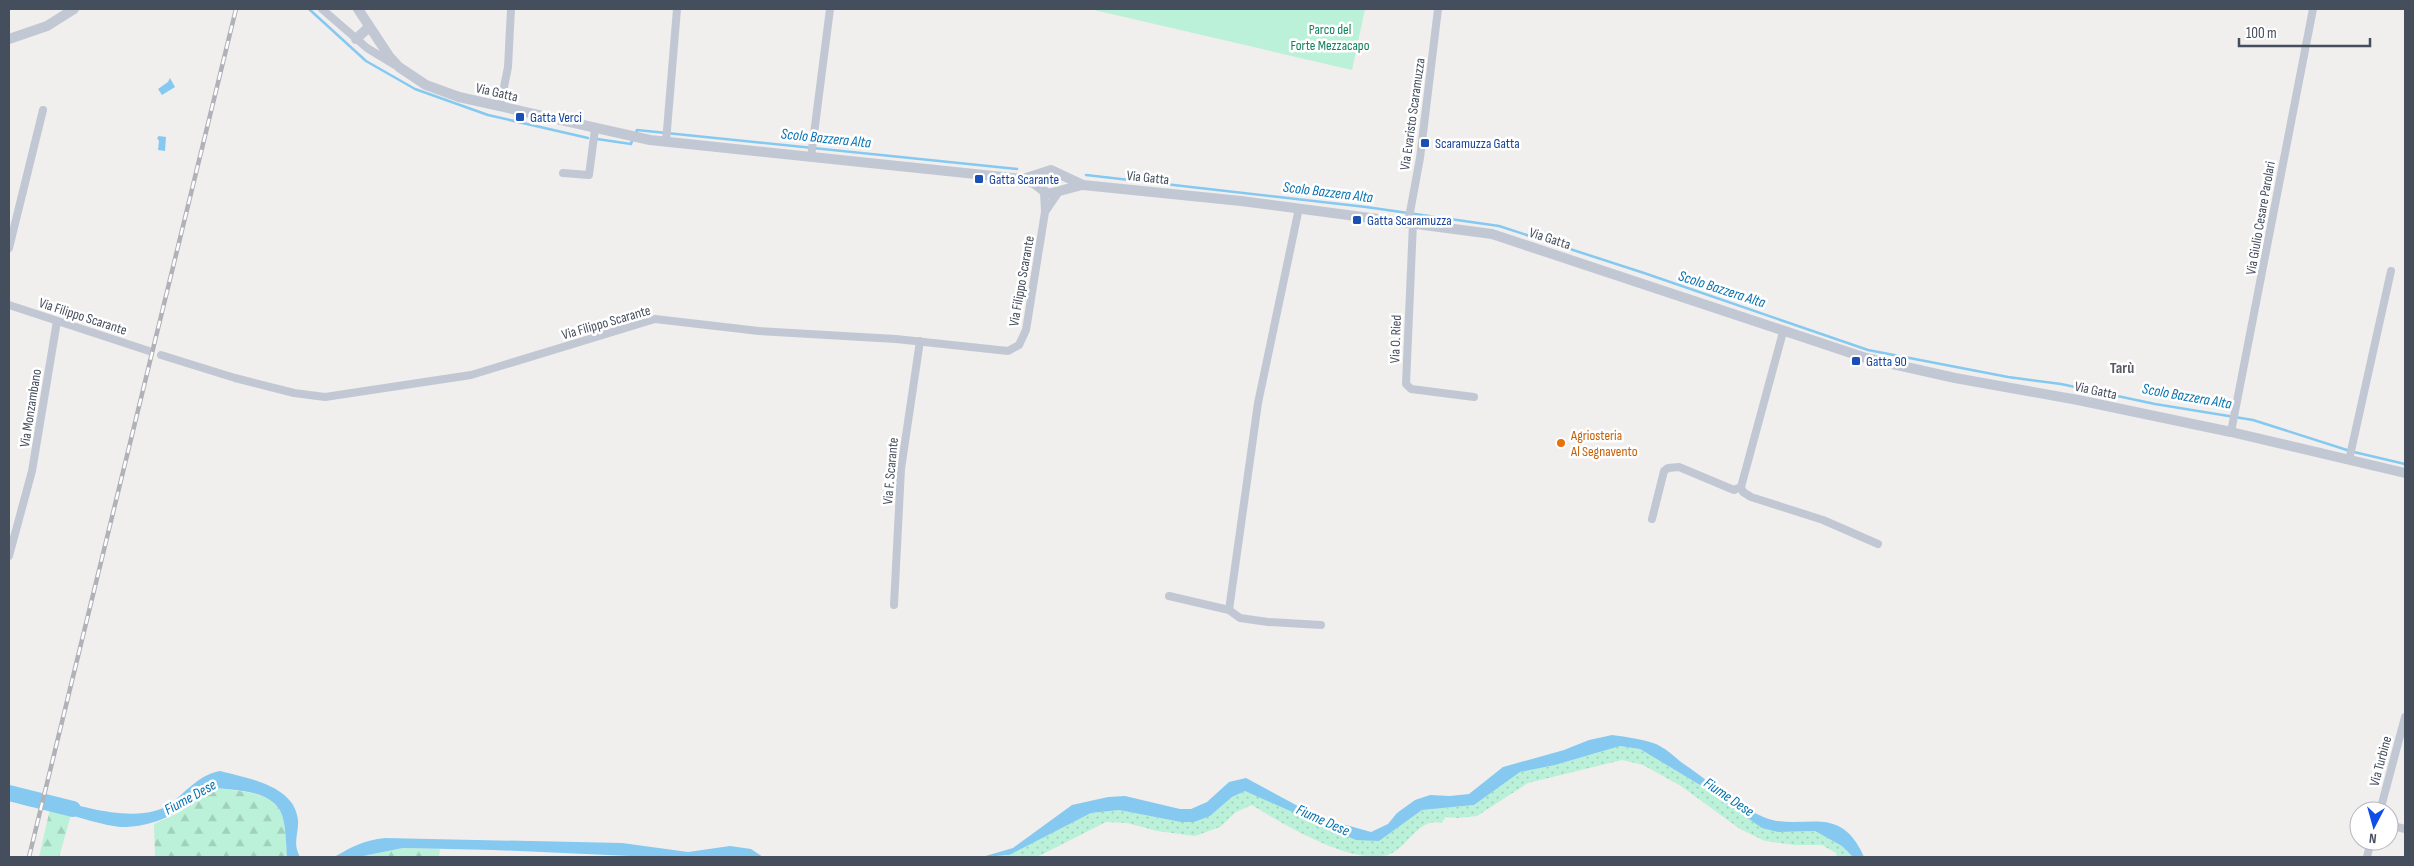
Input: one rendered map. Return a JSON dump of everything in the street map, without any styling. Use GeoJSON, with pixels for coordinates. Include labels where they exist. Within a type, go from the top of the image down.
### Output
{"type":"FeatureCollection","features":[{"type":"Feature","properties":{"kind":"street"},"geometry":{"type":"LineString","coordinates":[[9,39],[47,26],[74,9]]}},
{"type":"Feature","properties":{"kind":"street","name":"Via Gatta"},"geometry":{"type":"LineString","coordinates":[[322,9],[356,39],[383,59],[399,66]]}},
{"type":"Feature","properties":{"kind":"street","name":"Via Gatta"},"geometry":{"type":"LineString","coordinates":[[358,9],[369,27],[399,66],[416,80],[434,89],[500,107],[596,129],[812,151],[1023,179],[1051,170],[1083,185],[1299,208],[1505,238],[1783,332],[1894,365],[2232,426],[2349,460],[2405,473]]}},
{"type":"Feature","properties":{"kind":"street"},"geometry":{"type":"LineString","coordinates":[[500,107],[508,66],[512,9]]}},
{"type":"Feature","properties":{"kind":"street"},"geometry":{"type":"LineString","coordinates":[[666,136],[677,9]]}},
{"type":"Feature","properties":{"kind":"street"},"geometry":{"type":"LineString","coordinates":[[812,151],[830,9]]}},
{"type":"Feature","properties":{"kind":"street","name":"Via Evaristo Scaramuzza"},"geometry":{"type":"LineString","coordinates":[[1410,223],[1438,9]]}},
{"type":"Feature","properties":{"kind":"street","name":"Via Giulio Cesare Parolari"},"geometry":{"type":"LineString","coordinates":[[2232,426],[2312,9]]}},
{"type":"Feature","properties":{"kind":"street"},"geometry":{"type":"LineString","coordinates":[[356,39],[369,27]]}},
{"type":"Feature","properties":{"kind":"street"},"geometry":{"type":"LineString","coordinates":[[9,248],[43,110]]}},
{"type":"Feature","properties":{"kind":"street"},"geometry":{"type":"LineString","coordinates":[[562,173],[588,175],[596,129]]}},
{"type":"Feature","properties":{"kind":"street"},"geometry":{"type":"LineString","coordinates":[[1042,174],[1040,178],[1042,190]]}},
{"type":"Feature","properties":{"kind":"street"},"geometry":{"type":"LineString","coordinates":[[1059,192],[1064,182],[1063,177]]}},
{"type":"Feature","properties":{"kind":"street","name":"Via Gatta"},"geometry":{"type":"LineString","coordinates":[[1023,179],[1053,194],[1083,185]]}},
{"type":"Feature","properties":{"kind":"street","name":"Via Filippo Scarante"},"geometry":{"type":"LineString","coordinates":[[161,355],[294,393],[325,397],[364,393],[471,375],[655,319],[759,331],[920,341],[1002,352],[1013,350],[1019,345],[1026,330],[1045,212],[1042,190]]}},
{"type":"Feature","properties":{"kind":"street","name":"Via Filippo Scarante"},"geometry":{"type":"LineString","coordinates":[[1045,212],[1059,192]]}},
{"type":"Feature","properties":{"kind":"street"},"geometry":{"type":"LineString","coordinates":[[1229,610],[1262,387],[1299,208]]}},
{"type":"Feature","properties":{"kind":"street","name":"Via O. Ried"},"geometry":{"type":"LineString","coordinates":[[1410,223],[1406,384],[1411,389],[1474,396]]}},
{"type":"Feature","properties":{"kind":"street"},"geometry":{"type":"LineString","coordinates":[[2349,460],[2391,271]]}},
{"type":"Feature","properties":{"kind":"street","name":"Via Filippo Scarante"},"geometry":{"type":"LineString","coordinates":[[9,304],[149,351]]}},
{"type":"Feature","properties":{"kind":"street","name":"Via Monzambano"},"geometry":{"type":"LineString","coordinates":[[9,556],[32,471],[57,321]]}},
{"type":"Feature","properties":{"kind":"street"},"geometry":{"type":"LineString","coordinates":[[1783,332],[1741,488],[1743,492],[1751,497],[1823,520],[1878,544]]}},
{"type":"Feature","properties":{"kind":"street","name":"Via F. Scarante"},"geometry":{"type":"LineString","coordinates":[[894,605],[902,469],[920,341]]}},
{"type":"Feature","properties":{"kind":"street"},"geometry":{"type":"LineString","coordinates":[[1652,519],[1664,472],[1668,468],[1679,467],[1734,490],[1741,488]]}},
{"type":"Feature","properties":{"kind":"street"},"geometry":{"type":"LineString","coordinates":[[1169,596],[1229,610],[1240,618],[1321,625]]}},
{"type":"Feature","properties":{"kind":"street","name":"Via Turbine"},"geometry":{"type":"LineString","coordinates":[[2383,801],[2405,717]]}},
{"type":"Feature","properties":{"kind":"green space","name":"Parco del Forte Mezzacapo"},"geometry":{"type":"Polygon","coordinates":[[[1090,9],[1365,9],[1352,70],[1090,9]]]}},
{"type":"Feature","properties":{"kind":"green space"},"geometry":{"type":"Polygon","coordinates":[[[1620,746],[1640,749],[1778,832],[1815,831],[1842,846],[1853,857],[1837,857],[1836,853],[1822,845],[1795,845],[1765,841],[1740,829],[1681,786],[1643,765],[1622,760],[1528,783],[1477,816],[1446,817],[1441,823],[1433,822],[1426,824],[1388,855],[1373,857],[1337,849],[1299,832],[1252,805],[1236,812],[1220,827],[1195,836],[1157,831],[1127,823],[1106,822],[1037,857],[1004,857],[1091,813],[1119,810],[1181,822],[1210,816],[1232,797],[1245,791],[1379,841],[1422,810],[1474,805],[1520,772],[1555,765],[1620,746]]]}},
{"type":"Feature","properties":{"kind":"green space"},"geometry":{"type":"Polygon","coordinates":[[[217,788],[254,794],[271,801],[282,815],[287,857],[155,857],[154,824],[176,814],[217,788]]]}},
{"type":"Feature","properties":{"kind":"green space"},"geometry":{"type":"Polygon","coordinates":[[[50,809],[71,815],[59,857],[39,857],[50,809]]]}},
{"type":"Feature","properties":{"kind":"green space"},"geometry":{"type":"Polygon","coordinates":[[[403,848],[440,849],[439,857],[358,857],[403,848]]]}},
{"type":"Feature","properties":{"kind":"water"},"geometry":{"type":"Polygon","coordinates":[[[170,78],[175,87],[162,95],[158,89],[168,82],[170,78]]]}},
{"type":"Feature","properties":{"kind":"water"},"geometry":{"type":"Polygon","coordinates":[[[159,136],[166,137],[165,151],[158,150],[159,141],[157,138],[159,136]]]}},
{"type":"Feature","properties":{"kind":"water"},"geometry":{"type":"Polygon","coordinates":[[[1612,735],[1640,739],[1659,746],[1728,796],[1757,814],[1772,820],[1830,823],[1842,828],[1854,839],[1864,857],[1853,857],[1842,846],[1815,831],[1778,832],[1762,828],[1700,785],[1640,749],[1620,746],[1555,765],[1520,772],[1474,805],[1422,810],[1379,841],[1356,840],[1245,791],[1232,797],[1210,816],[1194,822],[1181,822],[1119,810],[1091,813],[1009,855],[982,857],[1013,848],[1072,805],[1108,797],[1125,796],[1180,809],[1191,809],[1207,802],[1229,782],[1246,778],[1296,805],[1339,823],[1371,832],[1388,824],[1397,813],[1415,800],[1430,795],[1450,796],[1469,794],[1503,767],[1564,750],[1589,740],[1612,735]]]}},
{"type":"Feature","properties":{"kind":"water"},"geometry":{"type":"Polygon","coordinates":[[[220,771],[268,785],[288,799],[295,808],[298,820],[296,847],[300,857],[287,857],[282,815],[277,807],[263,796],[244,791],[217,788],[174,814],[139,826],[119,827],[50,809],[53,799],[97,810],[130,814],[146,813],[161,809],[173,802],[200,779],[220,771]]]}},
{"type":"Feature","properties":{"kind":"water"},"geometry":{"type":"Polygon","coordinates":[[[9,788],[39,795],[36,807],[9,801],[9,788]]]}},
{"type":"Feature","properties":{"kind":"water"},"geometry":{"type":"Polygon","coordinates":[[[385,838],[622,843],[688,852],[730,846],[751,849],[763,857],[652,857],[403,848],[358,857],[334,857],[364,842],[385,838]]]}},
{"type":"Feature","properties":{"kind":"waterway","name":"Scolo Bazzera Alta"},"geometry":{"type":"LineString","coordinates":[[309,9],[366,61],[415,89],[488,115],[588,138]]}},
{"type":"Feature","properties":{"kind":"waterway","name":"Scolo Bazzera Alta"},"geometry":{"type":"LineString","coordinates":[[636,133],[637,130],[1017,169]]}},
{"type":"Feature","properties":{"kind":"waterway","name":"Scolo Bazzera Alta"},"geometry":{"type":"LineString","coordinates":[[597,139],[631,144],[632,141]]}},
{"type":"Feature","properties":{"kind":"waterway","name":"Scolo Bazzera Alta"},"geometry":{"type":"LineString","coordinates":[[1086,175],[1366,207],[1499,226],[1644,273],[1868,350],[2008,377],[2061,384],[2155,404],[2253,420],[2347,450]]}},
{"type":"Feature","properties":{"kind":"waterway","name":"Scolo Bazzera Alta"},"geometry":{"type":"LineString","coordinates":[[2354,452],[2405,464]]}},
{"type":"Feature","properties":{"kind":"waterway","name":"Fiume Dese"},"geometry":{"type":"LineString","coordinates":[[9,793],[73,809]]}},
{"type":"Feature","properties":{"kind":"railway"},"geometry":{"type":"LineString","coordinates":[[29,857],[236,9]]}},
{"type":"Feature","properties":{"kind":"place","name":"Gatta Verci"},"geometry":{"type":"Point","coordinates":[520,117]}},
{"type":"Feature","properties":{"kind":"place","name":"Scaramuzza Gatta"},"geometry":{"type":"Point","coordinates":[1425,143]}},
{"type":"Feature","properties":{"kind":"place","name":"Gatta Scarante"},"geometry":{"type":"Point","coordinates":[979,179]}},
{"type":"Feature","properties":{"kind":"place","name":"Gatta Scaramuzza"},"geometry":{"type":"Point","coordinates":[1357,220]}},
{"type":"Feature","properties":{"kind":"place","name":"Gatta 90"},"geometry":{"type":"Point","coordinates":[1856,361]}},
{"type":"Feature","properties":{"kind":"place","name":"Agriosteria Al Segnavento"},"geometry":{"type":"Point","coordinates":[1561,443]}},
{"type":"Feature","properties":{"kind":"district","name":"Tarù"},"geometry":{"type":"Point","coordinates":[2122,367]}}]}
